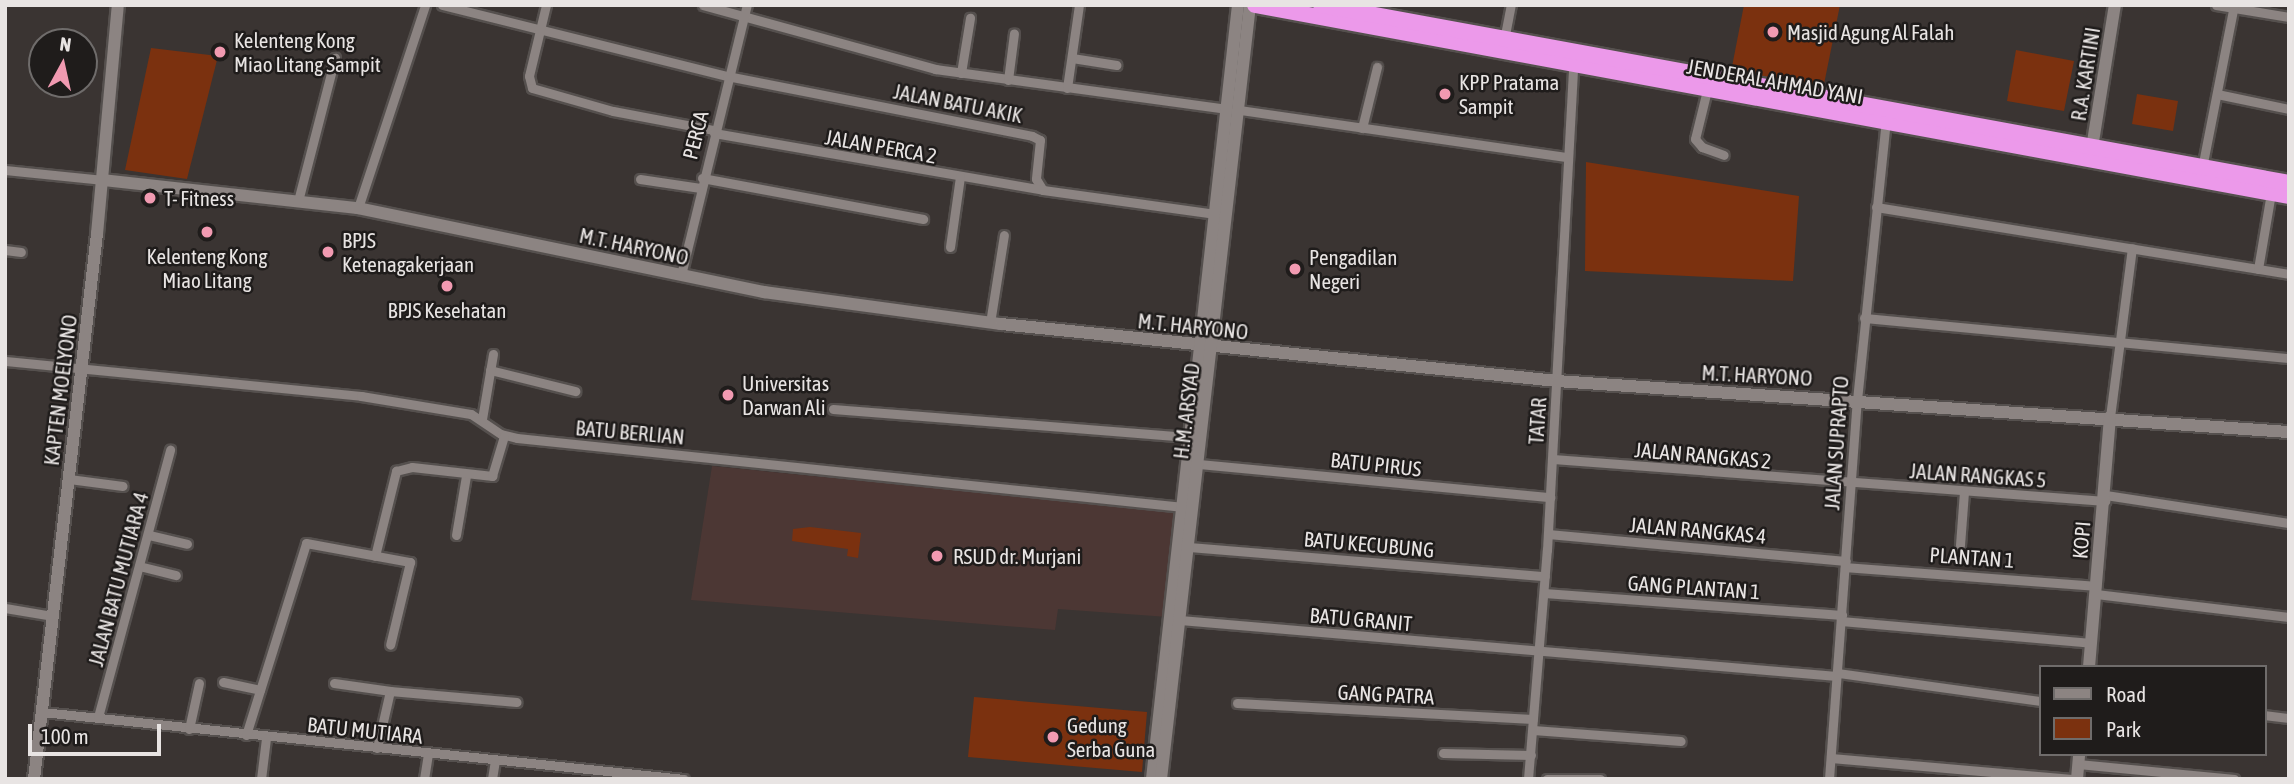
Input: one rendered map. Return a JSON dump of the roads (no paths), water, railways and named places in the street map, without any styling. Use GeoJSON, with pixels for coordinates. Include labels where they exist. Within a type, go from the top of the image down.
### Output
{"type":"FeatureCollection","features":[{"type":"Feature","properties":{"kind":"highway","name":"JENDERAL AHMAD YANI"},"geometry":{"type":"LineString","coordinates":[[1253,5],[1707,90],[2092,148],[2289,183]]}},
{"type":"Feature","properties":{"kind":"highway","name":"JENDERAL AHMAD YANI"},"geometry":{"type":"LineString","coordinates":[[1321,5],[2289,196]]}},
{"type":"Feature","properties":{"kind":"street","name":"KAPTEN MOELYONO"},"geometry":{"type":"LineString","coordinates":[[34,779],[103,180],[118,5]]}},
{"type":"Feature","properties":{"kind":"street"},"geometry":{"type":"LineString","coordinates":[[358,208],[425,5]]}},
{"type":"Feature","properties":{"kind":"street"},"geometry":{"type":"LineString","coordinates":[[442,5],[727,76]]}},
{"type":"Feature","properties":{"kind":"street"},"geometry":{"type":"LineString","coordinates":[[540,29],[546,5]]}},
{"type":"Feature","properties":{"kind":"street"},"geometry":{"type":"LineString","coordinates":[[703,5],[746,10],[961,73],[1567,157]]}},
{"type":"Feature","properties":{"kind":"street"},"geometry":{"type":"LineString","coordinates":[[1067,88],[1079,5]]}},
{"type":"Feature","properties":{"kind":"street","name":"H.M. ARSYAD"},"geometry":{"type":"LineString","coordinates":[[1152,779],[1191,438],[1207,347],[1225,192],[1233,110],[1238,5]]}},
{"type":"Feature","properties":{"kind":"street","name":"H.M. ARSYAD"},"geometry":{"type":"LineString","coordinates":[[1233,110],[1253,5]]}},
{"type":"Feature","properties":{"kind":"street"},"geometry":{"type":"LineString","coordinates":[[1504,40],[1511,5]]}},
{"type":"Feature","properties":{"kind":"street","name":"R.A. KARTINI"},"geometry":{"type":"LineString","coordinates":[[2092,148],[2115,5]]}},
{"type":"Feature","properties":{"kind":"street"},"geometry":{"type":"LineString","coordinates":[[2216,5],[2289,17]]}},
{"type":"Feature","properties":{"kind":"street"},"geometry":{"type":"LineString","coordinates":[[2202,168],[2233,7]]}},
{"type":"Feature","properties":{"kind":"street","name":"PERCA"},"geometry":{"type":"LineString","coordinates":[[681,275],[727,76],[746,10]]}},
{"type":"Feature","properties":{"kind":"street"},"geometry":{"type":"LineString","coordinates":[[961,73],[970,18]]}},
{"type":"Feature","properties":{"kind":"street","name":"JALAN PERCA 2"},"geometry":{"type":"LineString","coordinates":[[540,29],[529,76],[532,88],[613,111],[714,132],[1043,190]]}},
{"type":"Feature","properties":{"kind":"street"},"geometry":{"type":"LineString","coordinates":[[1008,80],[1014,33]]}},
{"type":"Feature","properties":{"kind":"street"},"geometry":{"type":"LineString","coordinates":[[298,201],[335,58]]}},
{"type":"Feature","properties":{"kind":"street"},"geometry":{"type":"LineString","coordinates":[[1072,58],[1116,65]]}},
{"type":"Feature","properties":{"kind":"street","name":"TATAR"},"geometry":{"type":"LineString","coordinates":[[1528,779],[1558,381],[1573,66]]}},
{"type":"Feature","properties":{"kind":"street"},"geometry":{"type":"LineString","coordinates":[[1362,128],[1377,67]]}},
{"type":"Feature","properties":{"kind":"street","name":"JALAN BATU AKIK"},"geometry":{"type":"LineString","coordinates":[[727,76],[1038,138],[1036,179],[1043,190]]}},
{"type":"Feature","properties":{"kind":"street"},"geometry":{"type":"LineString","coordinates":[[1707,90],[1695,139],[1702,147],[1724,155]]}},
{"type":"Feature","properties":{"kind":"street"},"geometry":{"type":"LineString","coordinates":[[2217,94],[2289,110]]}},
{"type":"Feature","properties":{"kind":"street","name":"JALAN SUPRAPTO"},"geometry":{"type":"LineString","coordinates":[[1829,779],[1864,318],[1886,116]]}},
{"type":"Feature","properties":{"kind":"street"},"geometry":{"type":"LineString","coordinates":[[5,170],[103,180]]}},
{"type":"Feature","properties":{"kind":"street"},"geometry":{"type":"LineString","coordinates":[[950,247],[960,177]]}},
{"type":"Feature","properties":{"kind":"street"},"geometry":{"type":"LineString","coordinates":[[640,179],[701,183],[923,219]]}},
{"type":"Feature","properties":{"kind":"street","name":"M.T. HARYONO"},"geometry":{"type":"LineString","coordinates":[[103,180],[358,208],[797,298],[990,323],[1558,381],[2110,417],[2289,432]]}},
{"type":"Feature","properties":{"kind":"street"},"geometry":{"type":"LineString","coordinates":[[1043,190],[1217,214]]}},
{"type":"Feature","properties":{"kind":"street","name":"H.M. ARSYAD"},"geometry":{"type":"LineString","coordinates":[[1161,779],[1199,464],[1217,214],[1225,192]]}},
{"type":"Feature","properties":{"kind":"street"},"geometry":{"type":"LineString","coordinates":[[2258,269],[2271,193]]}},
{"type":"Feature","properties":{"kind":"street"},"geometry":{"type":"LineString","coordinates":[[1876,207],[2289,274]]}},
{"type":"Feature","properties":{"kind":"street"},"geometry":{"type":"LineString","coordinates":[[990,323],[1004,235]]}},
{"type":"Feature","properties":{"kind":"street"},"geometry":{"type":"LineString","coordinates":[[2110,417],[2132,248]]}},
{"type":"Feature","properties":{"kind":"street"},"geometry":{"type":"LineString","coordinates":[[5,250],[21,252]]}},
{"type":"Feature","properties":{"kind":"street"},"geometry":{"type":"LineString","coordinates":[[1864,318],[2118,345],[2289,358]]}},
{"type":"Feature","properties":{"kind":"street"},"geometry":{"type":"LineString","coordinates":[[482,419],[493,354]]}},
{"type":"Feature","properties":{"kind":"street"},"geometry":{"type":"LineString","coordinates":[[5,361],[302,389],[482,419],[505,436],[496,473],[466,475],[412,467],[396,471],[375,556]]}},
{"type":"Feature","properties":{"kind":"street"},"geometry":{"type":"LineString","coordinates":[[490,370],[575,391]]}},
{"type":"Feature","properties":{"kind":"street"},"geometry":{"type":"LineString","coordinates":[[832,409],[1191,438]]}},
{"type":"Feature","properties":{"kind":"street","name":"KOPI"},"geometry":{"type":"LineString","coordinates":[[2089,665],[2110,417]]}},
{"type":"Feature","properties":{"kind":"street","name":"BATU BERLIAN"},"geometry":{"type":"LineString","coordinates":[[505,436],[1183,508]]}},
{"type":"Feature","properties":{"kind":"street","name":"JALAN BATU MUTIARA 4"},"geometry":{"type":"LineString","coordinates":[[98,718],[170,450]]}},
{"type":"Feature","properties":{"kind":"street","name":"JALAN RANGKAS 2"},"geometry":{"type":"LineString","coordinates":[[1553,459],[1850,485]]}},
{"type":"Feature","properties":{"kind":"street","name":"BATU PIRUS"},"geometry":{"type":"LineString","coordinates":[[1199,464],[1550,497]]}},
{"type":"Feature","properties":{"kind":"street"},"geometry":{"type":"LineString","coordinates":[[456,535],[466,475]]}},
{"type":"Feature","properties":{"kind":"street"},"geometry":{"type":"LineString","coordinates":[[69,479],[123,486]]}},
{"type":"Feature","properties":{"kind":"street","name":"JALAN RANGKAS 5"},"geometry":{"type":"LineString","coordinates":[[1850,485],[2105,498],[2289,523]]}},
{"type":"Feature","properties":{"kind":"street"},"geometry":{"type":"LineString","coordinates":[[1961,545],[1964,492]]}},
{"type":"Feature","properties":{"kind":"street","name":"JALAN RANGKAS 4"},"geometry":{"type":"LineString","coordinates":[[1548,534],[1845,564]]}},
{"type":"Feature","properties":{"kind":"street"},"geometry":{"type":"LineString","coordinates":[[149,535],[187,544]]}},
{"type":"Feature","properties":{"kind":"street"},"geometry":{"type":"LineString","coordinates":[[246,735],[306,543],[406,561],[411,565],[390,645]]}},
{"type":"Feature","properties":{"kind":"street","name":"BATU KECUBUNG"},"geometry":{"type":"LineString","coordinates":[[1189,547],[1545,576]]}},
{"type":"Feature","properties":{"kind":"street","name":"PLANTAN 1"},"geometry":{"type":"LineString","coordinates":[[1845,564],[2096,590],[2289,617]]}},
{"type":"Feature","properties":{"kind":"street"},"geometry":{"type":"LineString","coordinates":[[139,566],[176,575]]}},
{"type":"Feature","properties":{"kind":"street","name":"GANG PLANTAN 1"},"geometry":{"type":"LineString","coordinates":[[1544,593],[1842,618],[2091,643]]}},
{"type":"Feature","properties":{"kind":"street"},"geometry":{"type":"LineString","coordinates":[[5,608],[53,616]]}},
{"type":"Feature","properties":{"kind":"street","name":"BATU GRANIT"},"geometry":{"type":"LineString","coordinates":[[1180,620],[1538,652],[1838,674],[2038,701]]}},
{"type":"Feature","properties":{"kind":"street"},"geometry":{"type":"LineString","coordinates":[[223,682],[260,690]]}},
{"type":"Feature","properties":{"kind":"street"},"geometry":{"type":"LineString","coordinates":[[189,729],[199,683]]}},
{"type":"Feature","properties":{"kind":"street"},"geometry":{"type":"LineString","coordinates":[[334,683],[390,691],[517,702]]}},
{"type":"Feature","properties":{"kind":"street"},"geometry":{"type":"LineString","coordinates":[[377,748],[390,691]]}},
{"type":"Feature","properties":{"kind":"street","name":"GANG PATRA"},"geometry":{"type":"LineString","coordinates":[[1237,704],[1533,719]]}},
{"type":"Feature","properties":{"kind":"street","name":"BATU MUTIARA"},"geometry":{"type":"LineString","coordinates":[[43,712],[266,738],[684,779]]}},
{"type":"Feature","properties":{"kind":"street"},"geometry":{"type":"LineString","coordinates":[[2266,715],[2289,718]]}},
{"type":"Feature","properties":{"kind":"street"},"geometry":{"type":"LineString","coordinates":[[1533,730],[1681,741]]}},
{"type":"Feature","properties":{"kind":"street"},"geometry":{"type":"LineString","coordinates":[[261,779],[266,738]]}},
{"type":"Feature","properties":{"kind":"street"},"geometry":{"type":"LineString","coordinates":[[1443,753],[1531,755]]}},
{"type":"Feature","properties":{"kind":"street"},"geometry":{"type":"LineString","coordinates":[[424,779],[428,754]]}},
{"type":"Feature","properties":{"kind":"street"},"geometry":{"type":"LineString","coordinates":[[1831,758],[2074,779],[2079,759],[2234,779]]}},
{"type":"Feature","properties":{"kind":"street"},"geometry":{"type":"LineString","coordinates":[[492,779],[495,760]]}},
{"type":"Feature","properties":{"kind":"street"},"geometry":{"type":"LineString","coordinates":[[1547,779],[1600,779]]}},
{"type":"Feature","properties":{"kind":"place","name":"Masjid Agung Al Falah"},"geometry":{"type":"Point","coordinates":[1773,32]}},
{"type":"Feature","properties":{"kind":"place","name":"Kelenteng Kong Miao Litang Sampit"},"geometry":{"type":"Point","coordinates":[220,52]}},
{"type":"Feature","properties":{"kind":"place","name":"KPP Pratama Sampit"},"geometry":{"type":"Point","coordinates":[1445,94]}},
{"type":"Feature","properties":{"kind":"place","name":"T- Fitness"},"geometry":{"type":"Point","coordinates":[150,198]}},
{"type":"Feature","properties":{"kind":"place","name":"Kelenteng Kong Miao Litang"},"geometry":{"type":"Point","coordinates":[207,232]}},
{"type":"Feature","properties":{"kind":"place","name":"BPJS Ketenagakerjaan"},"geometry":{"type":"Point","coordinates":[328,252]}},
{"type":"Feature","properties":{"kind":"place","name":"Pengadilan Negeri"},"geometry":{"type":"Point","coordinates":[1295,269]}},
{"type":"Feature","properties":{"kind":"place","name":"BPJS Kesehatan"},"geometry":{"type":"Point","coordinates":[447,286]}},
{"type":"Feature","properties":{"kind":"place","name":"Universitas Darwan Ali"},"geometry":{"type":"Point","coordinates":[728,395]}},
{"type":"Feature","properties":{"kind":"place","name":"RSUD dr. Murjani"},"geometry":{"type":"Point","coordinates":[937,556]}},
{"type":"Feature","properties":{"kind":"place","name":"Gedung Serba Guna"},"geometry":{"type":"Point","coordinates":[1053,737]}}]}
